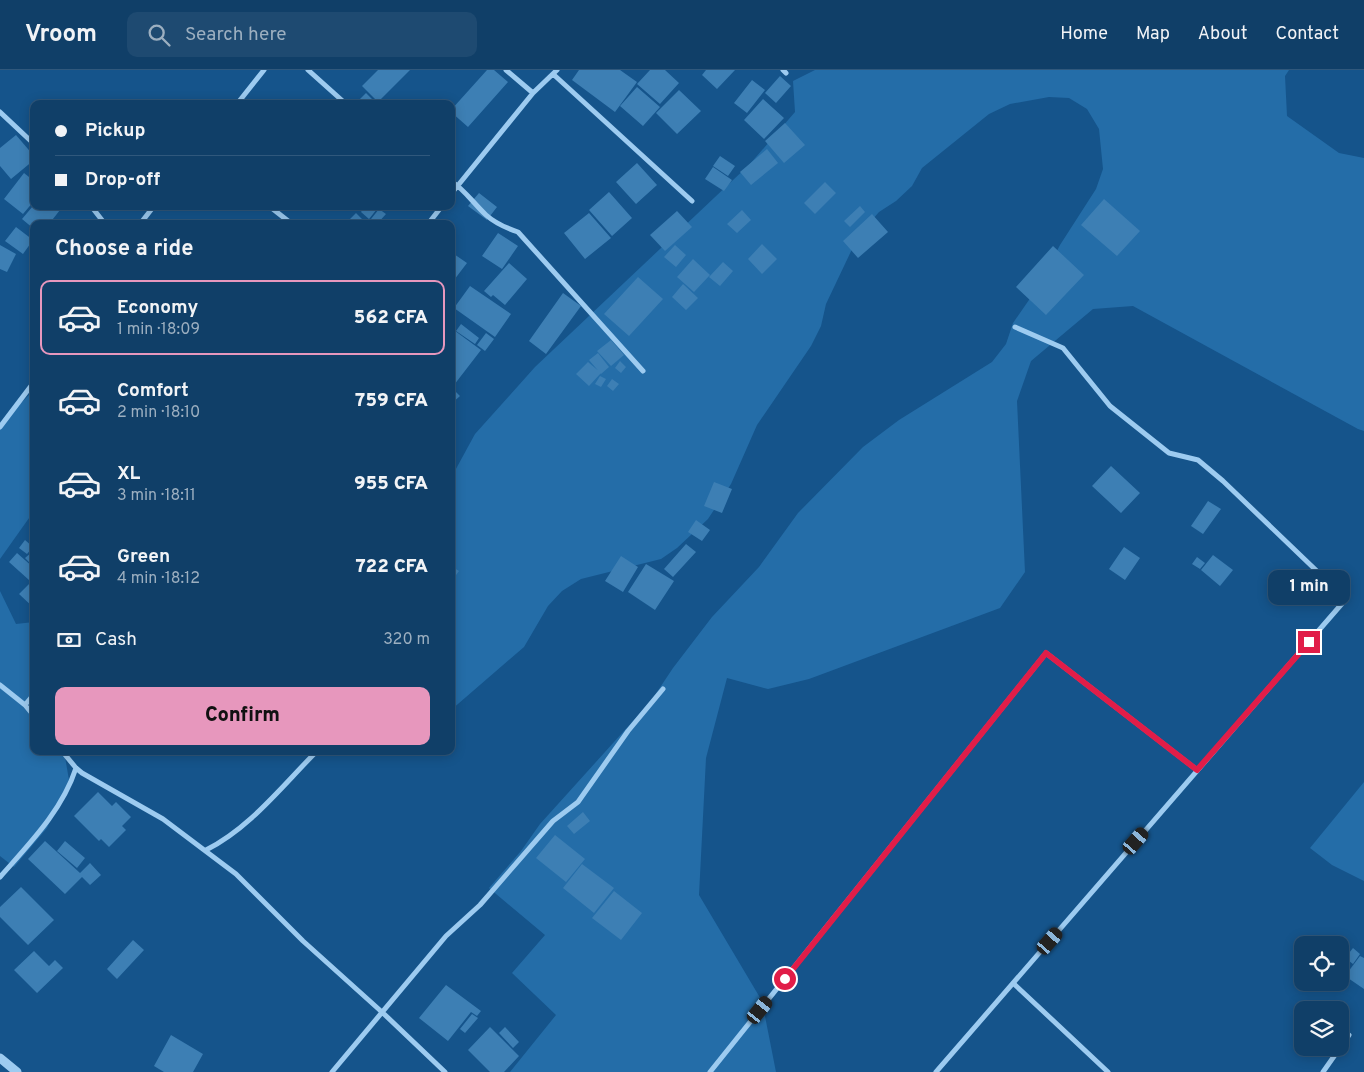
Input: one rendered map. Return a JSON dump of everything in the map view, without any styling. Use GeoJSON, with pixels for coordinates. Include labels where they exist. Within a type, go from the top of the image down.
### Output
{"type":"FeatureCollection","features":[{"type":"Feature","properties":{"kind":"street"},"geometry":{"type":"LineString","coordinates":[[240,100],[264,70]]}},
{"type":"Feature","properties":{"kind":"street"},"geometry":{"type":"LineString","coordinates":[[308,70],[342,100]]}},
{"type":"Feature","properties":{"kind":"street"},"geometry":{"type":"LineString","coordinates":[[506,70],[533,93]]}},
{"type":"Feature","properties":{"kind":"street"},"geometry":{"type":"LineString","coordinates":[[455,189],[533,93],[555,72],[692,201]]}},
{"type":"Feature","properties":{"kind":"street"},"geometry":{"type":"LineString","coordinates":[[0,112],[30,140]]}},
{"type":"Feature","properties":{"kind":"street"},"geometry":{"type":"LineString","coordinates":[[455,184],[484,214],[506,228],[518,232],[643,371]]}},
{"type":"Feature","properties":{"kind":"street"},"geometry":{"type":"LineString","coordinates":[[94,210],[102,220]]}},
{"type":"Feature","properties":{"kind":"street"},"geometry":{"type":"LineString","coordinates":[[143,220],[151,210]]}},
{"type":"Feature","properties":{"kind":"street"},"geometry":{"type":"LineString","coordinates":[[274,210],[287,220]]}},
{"type":"Feature","properties":{"kind":"street"},"geometry":{"type":"LineString","coordinates":[[431,220],[439,210]]}},
{"type":"Feature","properties":{"kind":"street"},"geometry":{"type":"LineString","coordinates":[[936,1072],[1346,599],[1198,460],[1169,453],[1110,406],[1063,348],[1015,327]]}},
{"type":"Feature","properties":{"kind":"street"},"geometry":{"type":"LineString","coordinates":[[0,427],[30,387]]}},
{"type":"Feature","properties":{"kind":"street"},"geometry":{"type":"LineString","coordinates":[[710,1072],[1046,653],[1197,770]]}},
{"type":"Feature","properties":{"kind":"street"},"geometry":{"type":"LineString","coordinates":[[0,685],[30,712]]}},
{"type":"Feature","properties":{"kind":"street"},"geometry":{"type":"LineString","coordinates":[[332,1072],[446,936],[480,905],[553,821],[578,802],[628,731],[663,689]]}},
{"type":"Feature","properties":{"kind":"street"},"geometry":{"type":"LineString","coordinates":[[25,706],[30,699]]}},
{"type":"Feature","properties":{"kind":"street"},"geometry":{"type":"LineString","coordinates":[[65,755],[76,768],[163,819],[236,874],[303,942],[383,1013],[445,1072]]}},
{"type":"Feature","properties":{"kind":"street"},"geometry":{"type":"LineString","coordinates":[[206,850],[223,842],[239,829],[313,755]]}},
{"type":"Feature","properties":{"kind":"street"},"geometry":{"type":"LineString","coordinates":[[0,877],[42,829],[64,795],[76,768]]}},
{"type":"Feature","properties":{"kind":"street"},"geometry":{"type":"LineString","coordinates":[[1013,983],[1108,1072]]}},
{"type":"Feature","properties":{"kind":"street"},"geometry":{"type":"LineString","coordinates":[[1323,1072],[1335,1056]]}},
{"type":"Feature","properties":{"kind":"street"},"geometry":{"type":"LineString","coordinates":[[0,1058],[17,1072]]}},
{"type":"Feature","properties":{"kind":"shaded area"},"geometry":{"type":"Polygon","coordinates":[[[815,70],[1289,70],[1285,76],[1287,116],[1339,153],[1364,158],[1364,431],[1133,306],[1093,309],[1031,361],[1017,401],[1025,572],[1000,608],[809,679],[768,689],[727,678],[706,758],[699,895],[762,1001],[776,1072],[510,1072],[556,1015],[512,973],[545,935],[489,888],[521,851],[540,824],[651,701],[673,668],[712,617],[759,567],[798,513],[863,447],[899,420],[992,362],[1006,344],[1013,323],[1040,284],[1060,245],[1096,189],[1103,169],[1099,129],[1087,109],[1069,98],[1049,97],[1010,104],[989,114],[922,168],[912,186],[896,201],[879,212],[854,245],[826,304],[821,326],[811,346],[757,425],[731,484],[708,519],[677,548],[661,559],[581,579],[562,591],[548,606],[524,647],[455,707],[455,471],[475,434],[535,367],[750,164],[795,112],[793,81],[815,70]]]}},
{"type":"Feature","properties":{"kind":"shaded area"},"geometry":{"type":"Polygon","coordinates":[[[30,394],[30,517],[0,559],[0,424],[30,394]]]}},
{"type":"Feature","properties":{"kind":"shaded area"},"geometry":{"type":"Polygon","coordinates":[[[0,591],[16,624],[30,622],[30,703],[27,706],[30,708],[30,755],[65,755],[69,780],[47,828],[14,867],[0,856],[0,591]]]}},
{"type":"Feature","properties":{"kind":"shaded area"},"geometry":{"type":"Polygon","coordinates":[[[1364,782],[1364,881],[1332,865],[1310,848],[1364,782]]]}},
{"type":"Feature","properties":{"kind":"building"},"geometry":{"type":"Polygon","coordinates":[[[378,70],[410,70],[380,100],[376,100],[362,86],[378,70]]]}},
{"type":"Feature","properties":{"kind":"building"},"geometry":{"type":"Polygon","coordinates":[[[487,70],[494,70],[508,82],[468,127],[455,116],[455,106],[487,70]]]}},
{"type":"Feature","properties":{"kind":"building"},"geometry":{"type":"Polygon","coordinates":[[[579,70],[620,70],[637,82],[615,112],[572,80],[579,70]]]}},
{"type":"Feature","properties":{"kind":"building"},"geometry":{"type":"Polygon","coordinates":[[[650,70],[665,70],[679,83],[660,104],[637,84],[650,70]]]}},
{"type":"Feature","properties":{"kind":"building"},"geometry":{"type":"Polygon","coordinates":[[[706,70],[735,70],[717,89],[702,75],[706,70]]]}},
{"type":"Feature","properties":{"kind":"building"},"geometry":{"type":"Polygon","coordinates":[[[780,76],[791,86],[776,103],[765,93],[780,76]]]}},
{"type":"Feature","properties":{"kind":"building"},"geometry":{"type":"Polygon","coordinates":[[[752,80],[765,90],[747,113],[734,103],[752,80]]]}},
{"type":"Feature","properties":{"kind":"building"},"geometry":{"type":"Polygon","coordinates":[[[637,87],[660,107],[643,126],[620,106],[637,87]]]}},
{"type":"Feature","properties":{"kind":"building"},"geometry":{"type":"Polygon","coordinates":[[[679,90],[701,111],[677,134],[656,113],[679,90]]]}},
{"type":"Feature","properties":{"kind":"building"},"geometry":{"type":"Polygon","coordinates":[[[366,93],[373,100],[359,100],[366,93]]]}},
{"type":"Feature","properties":{"kind":"building"},"geometry":{"type":"Polygon","coordinates":[[[763,99],[784,118],[764,139],[744,120],[763,99]]]}},
{"type":"Feature","properties":{"kind":"building"},"geometry":{"type":"Polygon","coordinates":[[[785,123],[805,145],[784,163],[765,141],[785,123]]]}},
{"type":"Feature","properties":{"kind":"building"},"geometry":{"type":"Polygon","coordinates":[[[16,135],[30,151],[30,163],[11,179],[0,166],[0,148],[16,135]]]}},
{"type":"Feature","properties":{"kind":"building"},"geometry":{"type":"Polygon","coordinates":[[[767,149],[778,163],[751,185],[740,172],[767,149]]]}},
{"type":"Feature","properties":{"kind":"building"},"geometry":{"type":"Polygon","coordinates":[[[720,156],[735,166],[728,176],[713,166],[720,156]]]}},
{"type":"Feature","properties":{"kind":"building"},"geometry":{"type":"Polygon","coordinates":[[[637,163],[657,185],[636,204],[616,182],[637,163]]]}},
{"type":"Feature","properties":{"kind":"building"},"geometry":{"type":"Polygon","coordinates":[[[713,167],[732,180],[724,191],[705,179],[713,167]]]}},
{"type":"Feature","properties":{"kind":"building"},"geometry":{"type":"Polygon","coordinates":[[[24,173],[30,178],[30,206],[23,214],[4,199],[24,173]]]}},
{"type":"Feature","properties":{"kind":"building"},"geometry":{"type":"Polygon","coordinates":[[[825,182],[836,193],[815,214],[804,203],[825,182]]]}},
{"type":"Feature","properties":{"kind":"building"},"geometry":{"type":"Polygon","coordinates":[[[609,192],[632,218],[612,236],[589,210],[609,192]]]}},
{"type":"Feature","properties":{"kind":"building"},"geometry":{"type":"Polygon","coordinates":[[[479,193],[497,207],[487,220],[468,206],[479,193]]]}},
{"type":"Feature","properties":{"kind":"building"},"geometry":{"type":"Polygon","coordinates":[[[1104,199],[1140,231],[1117,256],[1081,225],[1104,199]]]}},
{"type":"Feature","properties":{"kind":"building"},"geometry":{"type":"Polygon","coordinates":[[[860,206],[865,212],[850,227],[844,221],[860,206]]]}},
{"type":"Feature","properties":{"kind":"building"},"geometry":{"type":"Polygon","coordinates":[[[30,210],[60,210],[52,220],[30,220],[30,226],[22,219],[30,210]]]}},
{"type":"Feature","properties":{"kind":"building"},"geometry":{"type":"Polygon","coordinates":[[[362,210],[376,210],[369,219],[361,212],[362,210]]]}},
{"type":"Feature","properties":{"kind":"building"},"geometry":{"type":"Polygon","coordinates":[[[378,210],[386,214],[381,220],[371,219],[378,210]]]}},
{"type":"Feature","properties":{"kind":"building"},"geometry":{"type":"Polygon","coordinates":[[[742,210],[751,220],[737,233],[727,224],[742,210]]]}},
{"type":"Feature","properties":{"kind":"building"},"geometry":{"type":"Polygon","coordinates":[[[677,211],[692,227],[665,251],[650,235],[677,211]]]}},
{"type":"Feature","properties":{"kind":"building"},"geometry":{"type":"Polygon","coordinates":[[[356,213],[363,220],[349,220],[356,213]]]}},
{"type":"Feature","properties":{"kind":"building"},"geometry":{"type":"Polygon","coordinates":[[[589,213],[611,238],[585,259],[564,233],[589,213]]]}},
{"type":"Feature","properties":{"kind":"building"},"geometry":{"type":"Polygon","coordinates":[[[872,214],[888,232],[858,258],[843,241],[872,214]]]}},
{"type":"Feature","properties":{"kind":"building"},"geometry":{"type":"Polygon","coordinates":[[[16,227],[30,238],[30,244],[23,254],[5,241],[16,227]]]}},
{"type":"Feature","properties":{"kind":"building"},"geometry":{"type":"Polygon","coordinates":[[[498,233],[518,246],[502,269],[482,256],[498,233]]]}},
{"type":"Feature","properties":{"kind":"building"},"geometry":{"type":"Polygon","coordinates":[[[762,244],[777,259],[762,274],[748,259],[762,244]]]}},
{"type":"Feature","properties":{"kind":"building"},"geometry":{"type":"Polygon","coordinates":[[[0,245],[16,254],[7,272],[0,269],[0,245]]]}},
{"type":"Feature","properties":{"kind":"building"},"geometry":{"type":"Polygon","coordinates":[[[675,245],[686,255],[676,267],[664,257],[675,245]]]}},
{"type":"Feature","properties":{"kind":"building"},"geometry":{"type":"Polygon","coordinates":[[[1053,246],[1084,275],[1046,315],[1016,287],[1053,246]]]}},
{"type":"Feature","properties":{"kind":"building"},"geometry":{"type":"Polygon","coordinates":[[[455,255],[467,263],[455,279],[455,255]]]}},
{"type":"Feature","properties":{"kind":"building"},"geometry":{"type":"Polygon","coordinates":[[[693,259],[710,275],[694,292],[677,277],[693,259]]]}},
{"type":"Feature","properties":{"kind":"building"},"geometry":{"type":"Polygon","coordinates":[[[723,262],[733,271],[720,286],[709,277],[723,262]]]}},
{"type":"Feature","properties":{"kind":"building"},"geometry":{"type":"Polygon","coordinates":[[[509,263],[527,279],[505,305],[493,295],[491,297],[484,291],[509,263]]]}},
{"type":"Feature","properties":{"kind":"building"},"geometry":{"type":"Polygon","coordinates":[[[638,277],[663,299],[629,336],[604,314],[638,277]]]}},
{"type":"Feature","properties":{"kind":"building"},"geometry":{"type":"Polygon","coordinates":[[[683,284],[698,298],[686,310],[672,297],[683,284]]]}},
{"type":"Feature","properties":{"kind":"building"},"geometry":{"type":"Polygon","coordinates":[[[470,286],[511,314],[495,337],[455,309],[470,286]]]}},
{"type":"Feature","properties":{"kind":"building"},"geometry":{"type":"Polygon","coordinates":[[[563,293],[581,306],[546,354],[529,341],[563,293]]]}},
{"type":"Feature","properties":{"kind":"building"},"geometry":{"type":"Polygon","coordinates":[[[461,324],[479,338],[475,344],[456,331],[461,324]]]}},
{"type":"Feature","properties":{"kind":"building"},"geometry":{"type":"Polygon","coordinates":[[[455,331],[481,350],[455,384],[455,331]]]}},
{"type":"Feature","properties":{"kind":"building"},"geometry":{"type":"Polygon","coordinates":[[[486,333],[494,339],[485,351],[477,345],[486,333]]]}},
{"type":"Feature","properties":{"kind":"building"},"geometry":{"type":"Polygon","coordinates":[[[611,340],[624,355],[611,366],[597,351],[611,340]]]}},
{"type":"Feature","properties":{"kind":"building"},"geometry":{"type":"Polygon","coordinates":[[[598,353],[609,367],[601,374],[589,360],[598,353]]]}},
{"type":"Feature","properties":{"kind":"building"},"geometry":{"type":"Polygon","coordinates":[[[620,361],[626,367],[621,373],[615,368],[620,361]]]}},
{"type":"Feature","properties":{"kind":"building"},"geometry":{"type":"Polygon","coordinates":[[[588,362],[601,373],[589,386],[576,374],[588,362]]]}},
{"type":"Feature","properties":{"kind":"building"},"geometry":{"type":"Polygon","coordinates":[[[600,376],[606,379],[601,387],[595,384],[600,376]]]}},
{"type":"Feature","properties":{"kind":"building"},"geometry":{"type":"Polygon","coordinates":[[[612,379],[619,384],[613,391],[607,386],[612,379]]]}},
{"type":"Feature","properties":{"kind":"building"},"geometry":{"type":"Polygon","coordinates":[[[455,391],[460,396],[455,400],[455,391]]]}},
{"type":"Feature","properties":{"kind":"building"},"geometry":{"type":"Polygon","coordinates":[[[1111,466],[1140,493],[1121,513],[1092,486],[1111,466]]]}},
{"type":"Feature","properties":{"kind":"building"},"geometry":{"type":"Polygon","coordinates":[[[714,482],[732,489],[722,513],[704,506],[714,482]]]}},
{"type":"Feature","properties":{"kind":"building"},"geometry":{"type":"Polygon","coordinates":[[[1208,501],[1221,509],[1203,534],[1191,526],[1208,501]]]}},
{"type":"Feature","properties":{"kind":"building"},"geometry":{"type":"Polygon","coordinates":[[[696,520],[710,530],[702,541],[688,532],[696,520]]]}},
{"type":"Feature","properties":{"kind":"building"},"geometry":{"type":"Polygon","coordinates":[[[25,540],[30,544],[30,550],[27,554],[19,548],[25,540]]]}},
{"type":"Feature","properties":{"kind":"building"},"geometry":{"type":"Polygon","coordinates":[[[686,544],[696,552],[673,577],[664,569],[686,544]]]}},
{"type":"Feature","properties":{"kind":"building"},"geometry":{"type":"Polygon","coordinates":[[[1124,547],[1140,558],[1125,580],[1109,569],[1124,547]]]}},
{"type":"Feature","properties":{"kind":"building"},"geometry":{"type":"Polygon","coordinates":[[[17,553],[30,564],[29,580],[9,562],[17,553]]]}},
{"type":"Feature","properties":{"kind":"building"},"geometry":{"type":"Polygon","coordinates":[[[30,554],[30,563],[25,558],[30,554]]]}},
{"type":"Feature","properties":{"kind":"building"},"geometry":{"type":"Polygon","coordinates":[[[1213,555],[1233,570],[1220,586],[1201,570],[1213,555]]]}},
{"type":"Feature","properties":{"kind":"building"},"geometry":{"type":"Polygon","coordinates":[[[621,556],[638,567],[623,592],[605,581],[621,556]]]}},
{"type":"Feature","properties":{"kind":"building"},"geometry":{"type":"Polygon","coordinates":[[[1197,557],[1205,563],[1200,569],[1192,564],[1197,557]]]}},
{"type":"Feature","properties":{"kind":"building"},"geometry":{"type":"Polygon","coordinates":[[[646,564],[674,581],[655,610],[628,592],[646,564]]]}},
{"type":"Feature","properties":{"kind":"building"},"geometry":{"type":"Polygon","coordinates":[[[455,568],[459,571],[455,576],[455,568]]]}},
{"type":"Feature","properties":{"kind":"building"},"geometry":{"type":"Polygon","coordinates":[[[30,583],[30,604],[19,594],[30,583]]]}},
{"type":"Feature","properties":{"kind":"building"},"geometry":{"type":"Polygon","coordinates":[[[98,792],[112,806],[116,802],[131,817],[122,826],[126,830],[109,847],[101,839],[99,841],[74,816],[98,792]]]}},
{"type":"Feature","properties":{"kind":"building"},"geometry":{"type":"Polygon","coordinates":[[[583,812],[590,821],[574,834],[567,826],[583,812]]]}},
{"type":"Feature","properties":{"kind":"building"},"geometry":{"type":"Polygon","coordinates":[[[555,835],[585,859],[566,882],[536,858],[555,835]]]}},
{"type":"Feature","properties":{"kind":"building"},"geometry":{"type":"Polygon","coordinates":[[[45,841],[80,873],[90,863],[101,875],[90,885],[82,877],[65,894],[28,859],[45,841]]]}},
{"type":"Feature","properties":{"kind":"building"},"geometry":{"type":"Polygon","coordinates":[[[65,841],[85,858],[77,868],[57,851],[65,841]]]}},
{"type":"Feature","properties":{"kind":"building"},"geometry":{"type":"Polygon","coordinates":[[[582,864],[614,888],[594,913],[563,888],[582,864]]]}},
{"type":"Feature","properties":{"kind":"building"},"geometry":{"type":"Polygon","coordinates":[[[21,887],[54,920],[28,945],[0,917],[0,907],[21,887]]]}},
{"type":"Feature","properties":{"kind":"building"},"geometry":{"type":"Polygon","coordinates":[[[614,891],[642,913],[621,940],[592,918],[614,891]]]}},
{"type":"Feature","properties":{"kind":"building"},"geometry":{"type":"Polygon","coordinates":[[[133,940],[144,950],[117,979],[107,969],[133,940]]]}},
{"type":"Feature","properties":{"kind":"building"},"geometry":{"type":"Polygon","coordinates":[[[1353,948],[1360,954],[1353,964],[1349,961],[1349,953],[1353,948]]]}},
{"type":"Feature","properties":{"kind":"building"},"geometry":{"type":"Polygon","coordinates":[[[34,951],[49,966],[55,960],[63,968],[37,993],[14,970],[34,951]]]}},
{"type":"Feature","properties":{"kind":"building"},"geometry":{"type":"Polygon","coordinates":[[[1360,956],[1364,958],[1364,989],[1349,979],[1349,971],[1360,956]]]}},
{"type":"Feature","properties":{"kind":"building"},"geometry":{"type":"Polygon","coordinates":[[[446,985],[481,1011],[477,1016],[471,1012],[448,1041],[419,1018],[446,985]]]}},
{"type":"Feature","properties":{"kind":"building"},"geometry":{"type":"Polygon","coordinates":[[[472,1014],[478,1018],[465,1033],[460,1029],[472,1014]]]}},
{"type":"Feature","properties":{"kind":"building"},"geometry":{"type":"Polygon","coordinates":[[[490,1027],[519,1056],[504,1072],[490,1072],[468,1050],[490,1027]]]}},
{"type":"Feature","properties":{"kind":"building"},"geometry":{"type":"Polygon","coordinates":[[[505,1027],[519,1042],[513,1048],[499,1033],[505,1027]]]}},
{"type":"Feature","properties":{"kind":"building"},"geometry":{"type":"Polygon","coordinates":[[[171,1035],[203,1054],[193,1072],[164,1072],[154,1066],[171,1035]]]}},
{"type":"Feature","properties":{"kind":"route"},"geometry":{"type":"LineString","coordinates":[[785,979],[1046,653],[1197,770],[1309,642]]}}]}
